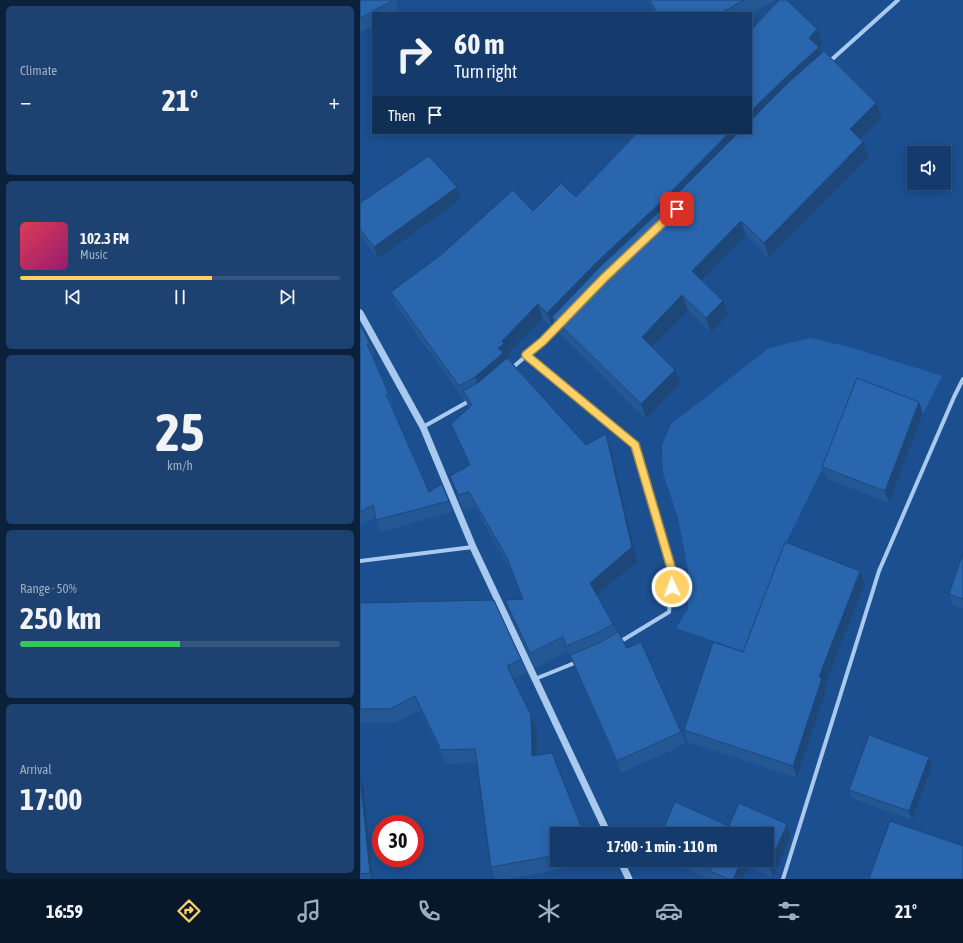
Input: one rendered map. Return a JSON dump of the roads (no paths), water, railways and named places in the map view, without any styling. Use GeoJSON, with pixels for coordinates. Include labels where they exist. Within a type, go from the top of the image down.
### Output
{"type":"FeatureCollection","features":[{"type":"Feature","properties":{"kind":"street"},"geometry":{"type":"LineString","coordinates":[[827,63],[898,0]]}},
{"type":"Feature","properties":{"kind":"street"},"geometry":{"type":"LineString","coordinates":[[360,313],[423,427],[473,546],[605,827]]}},
{"type":"Feature","properties":{"kind":"street"},"geometry":{"type":"LineString","coordinates":[[504,375],[560,324]]}},
{"type":"Feature","properties":{"kind":"street"},"geometry":{"type":"LineString","coordinates":[[526,355],[635,445],[673,574],[669,612],[610,647]]}},
{"type":"Feature","properties":{"kind":"street"},"geometry":{"type":"LineString","coordinates":[[783,879],[879,570],[963,379]]}},
{"type":"Feature","properties":{"kind":"street"},"geometry":{"type":"LineString","coordinates":[[423,427],[476,398]]}},
{"type":"Feature","properties":{"kind":"street"},"geometry":{"type":"LineString","coordinates":[[360,561],[473,546]]}},
{"type":"Feature","properties":{"kind":"street"},"geometry":{"type":"LineString","coordinates":[[535,679],[583,660]]}},
{"type":"Feature","properties":{"kind":"street"},"geometry":{"type":"LineString","coordinates":[[623,867],[629,879]]}}]}
